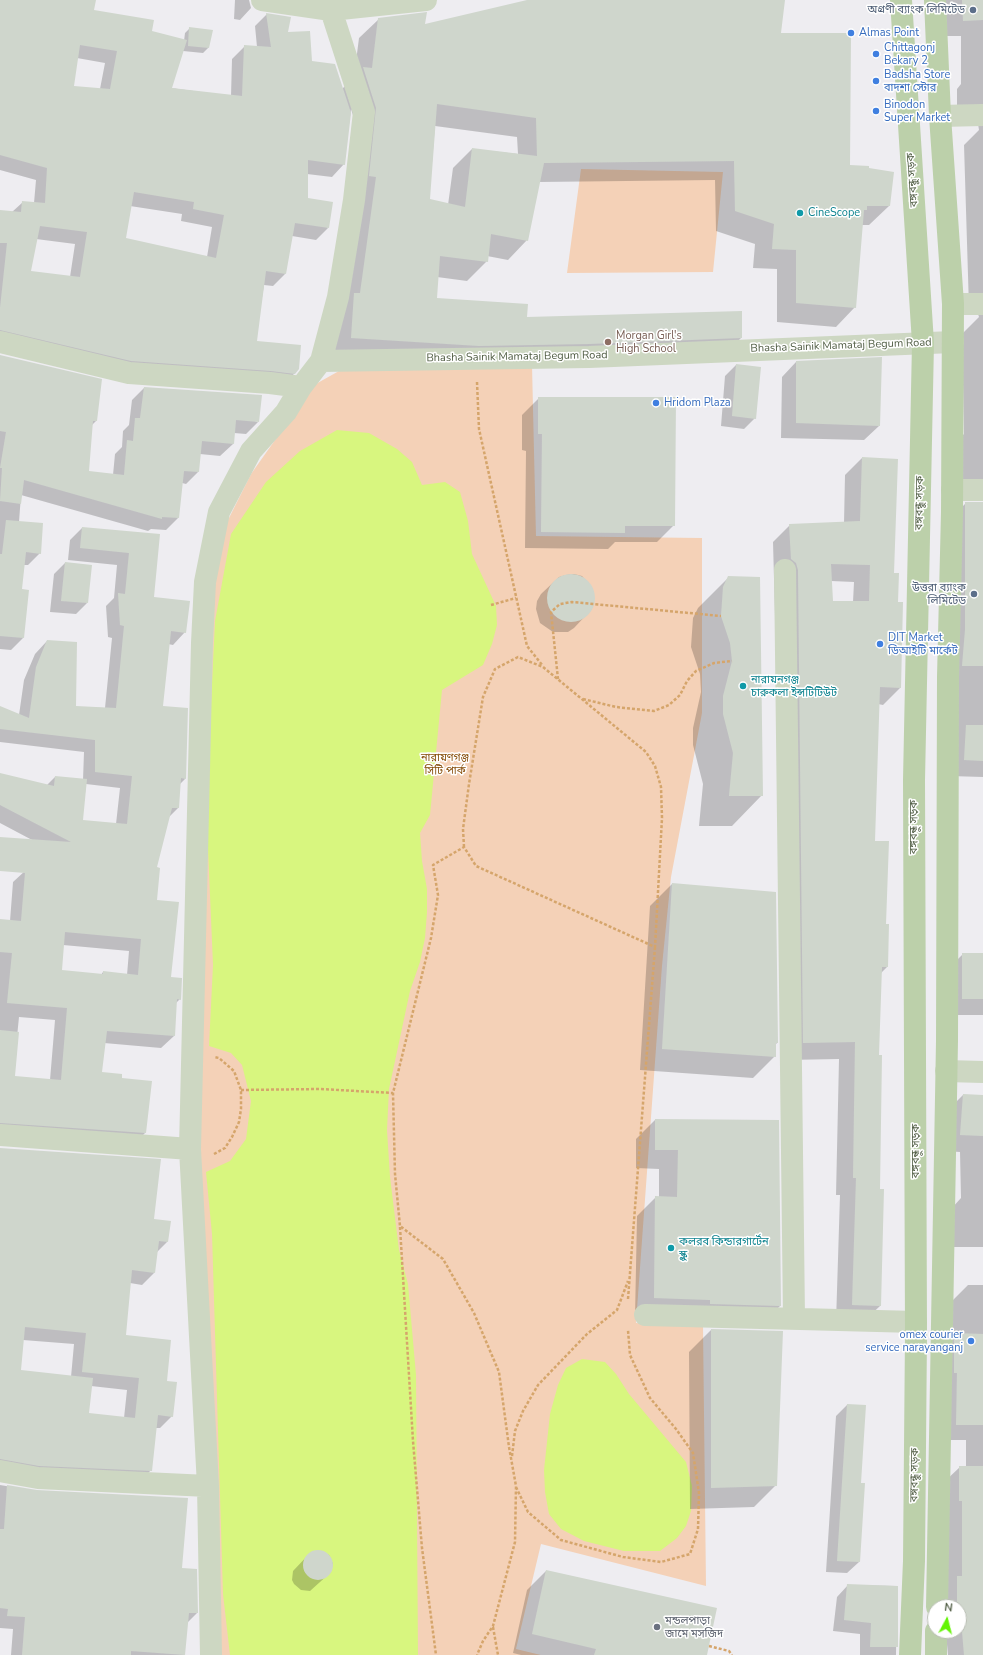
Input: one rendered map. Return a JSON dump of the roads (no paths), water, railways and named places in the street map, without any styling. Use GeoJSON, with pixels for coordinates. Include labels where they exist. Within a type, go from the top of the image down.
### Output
{"type":"FeatureCollection","features":[{"type":"Feature","properties":{"kind":"main road","name":"বঙ্গবন্ধু সড়ক"},"geometry":{"type":"LineString","coordinates":[[901,0],[923,343],[914,780],[916,1322],[914,1561],[910,1655]]}},
{"type":"Feature","properties":{"kind":"main road"},"geometry":{"type":"LineString","coordinates":[[935,0],[940,116],[953,304],[952,490],[948,677],[946,1071],[937,1599]]}},
{"type":"Feature","properties":{"kind":"main road"},"geometry":{"type":"LineString","coordinates":[[936,1639],[936,1655]]}},
{"type":"Feature","properties":{"kind":"street"},"geometry":{"type":"LineString","coordinates":[[262,0],[330,5],[426,0]]}},
{"type":"Feature","properties":{"kind":"street"},"geometry":{"type":"LineString","coordinates":[[211,1655],[208,1486],[190,1156],[204,582],[219,512],[251,451],[286,412],[301,387],[321,361],[338,297],[354,200],[364,112],[330,5]]}},
{"type":"Feature","properties":{"kind":"street"},"geometry":{"type":"LineString","coordinates":[[940,116],[983,115]]}},
{"type":"Feature","properties":{"kind":"street"},"geometry":{"type":"LineString","coordinates":[[953,304],[983,304]]}},
{"type":"Feature","properties":{"kind":"street"},"geometry":{"type":"LineString","coordinates":[[0,342],[129,373],[270,383],[301,387]]}},
{"type":"Feature","properties":{"kind":"street","name":"Bhasha Sainik Mamataj Begum Road"},"geometry":{"type":"LineString","coordinates":[[321,361],[589,357],[953,342]]}},
{"type":"Feature","properties":{"kind":"street"},"geometry":{"type":"LineString","coordinates":[[952,490],[983,490]]}},
{"type":"Feature","properties":{"kind":"street"},"geometry":{"type":"LineString","coordinates":[[786,570],[794,1318]]}},
{"type":"Feature","properties":{"kind":"street"},"geometry":{"type":"LineString","coordinates":[[946,1071],[983,1072]]}},
{"type":"Feature","properties":{"kind":"street"},"geometry":{"type":"LineString","coordinates":[[0,1135],[190,1156]]}},
{"type":"Feature","properties":{"kind":"street"},"geometry":{"type":"LineString","coordinates":[[645,1314],[916,1322]]}},
{"type":"Feature","properties":{"kind":"street"},"geometry":{"type":"LineString","coordinates":[[0,1471],[38,1478],[208,1486]]}},
{"type":"Feature","properties":{"kind":"place","name":"অগ্রণী ব্যাংক লিমিটেড"},"geometry":{"type":"Point","coordinates":[973,10]}},
{"type":"Feature","properties":{"kind":"place","name":"Almas Point"},"geometry":{"type":"Point","coordinates":[851,33]}},
{"type":"Feature","properties":{"kind":"place","name":"Chittagonj Bekary 2"},"geometry":{"type":"Point","coordinates":[876,54]}},
{"type":"Feature","properties":{"kind":"place","name":"Badsha Store বাদশা স্টোর"},"geometry":{"type":"Point","coordinates":[876,81]}},
{"type":"Feature","properties":{"kind":"place","name":"Binodon Super Market"},"geometry":{"type":"Point","coordinates":[876,111]}},
{"type":"Feature","properties":{"kind":"place","name":"CineScope"},"geometry":{"type":"Point","coordinates":[800,213]}},
{"type":"Feature","properties":{"kind":"place","name":"Morgan Girl's High School"},"geometry":{"type":"Point","coordinates":[608,342]}},
{"type":"Feature","properties":{"kind":"place","name":"Hridom Plaza"},"geometry":{"type":"Point","coordinates":[656,403]}},
{"type":"Feature","properties":{"kind":"place","name":"উত্তরা ব্যাংক লিমিটেড"},"geometry":{"type":"Point","coordinates":[974,594]}},
{"type":"Feature","properties":{"kind":"place","name":"DIT Market ডিআইটি মার্কেট"},"geometry":{"type":"Point","coordinates":[880,644]}},
{"type":"Feature","properties":{"kind":"place","name":"নারায়নগঞ্জ চারুকলা ইন্সটিটিউট"},"geometry":{"type":"Point","coordinates":[743,686]}},
{"type":"Feature","properties":{"kind":"place","name":"কলরব কিন্ডারগার্টেন স্কুল"},"geometry":{"type":"Point","coordinates":[671,1248]}},
{"type":"Feature","properties":{"kind":"place","name":"omex courier service narayanganj"},"geometry":{"type":"Point","coordinates":[971,1341]}},
{"type":"Feature","properties":{"kind":"place","name":"মন্ডলপাড়া জামে মসজিদ"},"geometry":{"type":"Point","coordinates":[657,1627]}},
{"type":"Feature","properties":{"kind":"park label","name":"নারায়ণগঞ্জ সিটি পার্ক"},"geometry":{"type":"Point","coordinates":[445,764]}}]}
